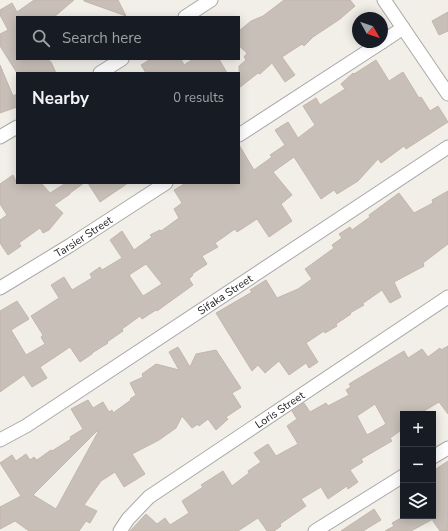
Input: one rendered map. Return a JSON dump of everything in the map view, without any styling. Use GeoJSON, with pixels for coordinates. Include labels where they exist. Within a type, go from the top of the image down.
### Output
{"type":"FeatureCollection","features":[{"type":"Feature","properties":{"kind":"street"},"geometry":{"type":"LineString","coordinates":[[187,16],[211,0]]}},
{"type":"Feature","properties":{"kind":"street"},"geometry":{"type":"LineString","coordinates":[[384,0],[448,94]]}},
{"type":"Feature","properties":{"kind":"street"},"geometry":{"type":"LineString","coordinates":[[388,38],[403,28]]}},
{"type":"Feature","properties":{"kind":"street"},"geometry":{"type":"LineString","coordinates":[[240,134],[373,48]]}},
{"type":"Feature","properties":{"kind":"street"},"geometry":{"type":"LineString","coordinates":[[102,72],[120,60]]}},
{"type":"Feature","properties":{"kind":"street"},"geometry":{"type":"LineString","coordinates":[[0,137],[16,128]]}},
{"type":"Feature","properties":{"kind":"street","name":"Sifaka Street"},"geometry":{"type":"LineString","coordinates":[[0,440],[31,422],[448,147]]}},
{"type":"Feature","properties":{"kind":"street","name":"Tarsier Street"},"geometry":{"type":"LineString","coordinates":[[0,288],[69,246],[164,184]]}},
{"type":"Feature","properties":{"kind":"street","name":"Loris Street"},"geometry":{"type":"LineString","coordinates":[[120,531],[128,518],[149,497],[448,297]]}},
{"type":"Feature","properties":{"kind":"street"},"geometry":{"type":"LineString","coordinates":[[436,455],[448,448]]}},
{"type":"Feature","properties":{"kind":"street"},"geometry":{"type":"LineString","coordinates":[[316,531],[400,478]]}},
{"type":"Feature","properties":{"kind":"building"},"geometry":{"type":"Polygon","coordinates":[[[34,0],[74,0],[55,16],[16,16],[16,60],[48,60],[51,62],[56,72],[16,72],[0,46],[0,34],[8,30],[0,15],[0,10],[12,3],[17,12],[34,0]]]}},
{"type":"Feature","properties":{"kind":"building"},"geometry":{"type":"Polygon","coordinates":[[[118,0],[126,16],[84,1],[118,0]]]}},
{"type":"Feature","properties":{"kind":"building"},"geometry":{"type":"Polygon","coordinates":[[[284,0],[350,0],[355,6],[340,19],[313,37],[304,46],[302,44],[282,57],[295,75],[285,82],[272,63],[260,74],[258,73],[240,87],[239,66],[246,60],[244,57],[247,53],[240,47],[240,30],[251,21],[263,16],[284,0]]]}},
{"type":"Feature","properties":{"kind":"building"},"geometry":{"type":"Polygon","coordinates":[[[448,12],[448,31],[439,35],[432,21],[448,12]]]}},
{"type":"Feature","properties":{"kind":"building"},"geometry":{"type":"Polygon","coordinates":[[[149,60],[182,60],[184,65],[192,60],[220,60],[226,72],[145,72],[141,65],[149,60]]]}},
{"type":"Feature","properties":{"kind":"building"},"geometry":{"type":"Polygon","coordinates":[[[376,60],[389,81],[403,72],[419,98],[421,97],[430,111],[438,106],[448,122],[406,149],[404,146],[381,163],[378,159],[358,181],[337,194],[334,190],[321,199],[294,157],[273,172],[292,195],[281,204],[292,221],[269,237],[257,219],[237,232],[235,229],[215,243],[218,247],[202,256],[207,264],[192,274],[193,275],[189,279],[193,285],[157,311],[156,310],[142,319],[140,316],[122,329],[123,331],[107,342],[108,343],[80,362],[70,347],[40,367],[47,378],[32,387],[24,375],[0,392],[0,311],[17,301],[29,319],[11,330],[26,355],[45,344],[41,337],[43,335],[31,316],[59,298],[51,285],[64,277],[72,290],[92,278],[90,274],[100,267],[102,270],[122,258],[110,240],[122,231],[134,250],[152,237],[150,235],[160,230],[161,231],[179,218],[174,209],[182,203],[174,190],[184,184],[240,184],[240,147],[254,170],[272,157],[270,155],[285,145],[275,130],[288,122],[298,138],[315,125],[303,106],[316,98],[320,105],[345,89],[341,84],[353,73],[354,74],[376,60]],[[146,264],[129,275],[143,296],[162,284],[146,264]]]}},
{"type":"Feature","properties":{"kind":"building"},"geometry":{"type":"Polygon","coordinates":[[[0,65],[13,96],[16,94],[16,107],[0,113],[0,65]]]}},
{"type":"Feature","properties":{"kind":"building"},"geometry":{"type":"Polygon","coordinates":[[[13,175],[16,184],[42,184],[50,193],[64,184],[83,184],[54,205],[63,213],[49,230],[43,233],[40,228],[19,243],[21,246],[8,255],[0,243],[0,220],[7,215],[0,204],[0,184],[13,175]]]}},
{"type":"Feature","properties":{"kind":"building"},"geometry":{"type":"Polygon","coordinates":[[[89,184],[127,184],[100,202],[89,184]]]}},
{"type":"Feature","properties":{"kind":"building"},"geometry":{"type":"Polygon","coordinates":[[[448,191],[448,244],[423,263],[424,266],[394,282],[401,297],[390,303],[382,290],[362,304],[364,305],[350,313],[351,314],[336,324],[337,326],[325,333],[324,331],[306,343],[318,362],[309,368],[306,363],[289,375],[279,361],[265,373],[258,365],[252,371],[216,313],[252,292],[250,290],[266,280],[277,298],[298,289],[312,279],[305,269],[334,248],[332,245],[342,238],[339,234],[350,227],[352,230],[370,217],[369,215],[399,193],[414,213],[433,203],[432,200],[448,191]]]}},
{"type":"Feature","properties":{"kind":"building"},"geometry":{"type":"Polygon","coordinates":[[[448,346],[448,414],[439,402],[424,411],[400,411],[400,431],[390,438],[392,441],[361,459],[363,462],[350,470],[358,482],[348,489],[347,486],[328,499],[321,487],[301,499],[306,506],[280,524],[281,526],[274,531],[267,531],[258,518],[238,531],[130,531],[146,514],[157,524],[165,518],[170,525],[189,513],[182,501],[203,487],[201,485],[223,471],[232,486],[249,473],[248,471],[261,462],[254,453],[268,444],[276,456],[298,444],[287,426],[297,419],[292,411],[304,403],[310,412],[326,403],[328,406],[349,395],[346,390],[351,387],[349,384],[404,351],[408,358],[422,349],[428,357],[440,348],[441,350],[448,346]],[[375,404],[357,416],[367,435],[386,424],[375,404]]]}},
{"type":"Feature","properties":{"kind":"building"},"geometry":{"type":"Polygon","coordinates":[[[178,347],[190,367],[196,354],[216,350],[241,388],[232,393],[241,407],[226,417],[228,419],[216,430],[208,419],[199,426],[198,424],[192,428],[182,416],[176,428],[159,440],[132,454],[145,474],[124,487],[115,472],[101,481],[84,505],[97,511],[90,523],[86,521],[79,531],[29,531],[15,521],[0,529],[0,507],[21,496],[0,463],[12,455],[16,461],[26,454],[30,460],[34,457],[37,460],[71,439],[70,437],[83,429],[71,409],[88,400],[93,408],[103,402],[109,412],[112,410],[113,413],[136,395],[130,383],[143,377],[142,374],[156,364],[179,370],[169,352],[178,347]],[[97,431],[33,495],[56,509],[98,432],[97,431]]]}},
{"type":"Feature","properties":{"kind":"building"},"geometry":{"type":"Polygon","coordinates":[[[448,461],[448,531],[440,531],[433,521],[433,519],[436,519],[436,469],[448,461]]]}},
{"type":"Feature","properties":{"kind":"building"},"geometry":{"type":"Polygon","coordinates":[[[374,509],[381,520],[363,531],[341,531],[374,509]]]}},
{"type":"Feature","properties":{"kind":"building"},"geometry":{"type":"Polygon","coordinates":[[[400,519],[405,520],[433,519],[411,531],[385,531],[394,526],[392,523],[400,519]]]}}]}
